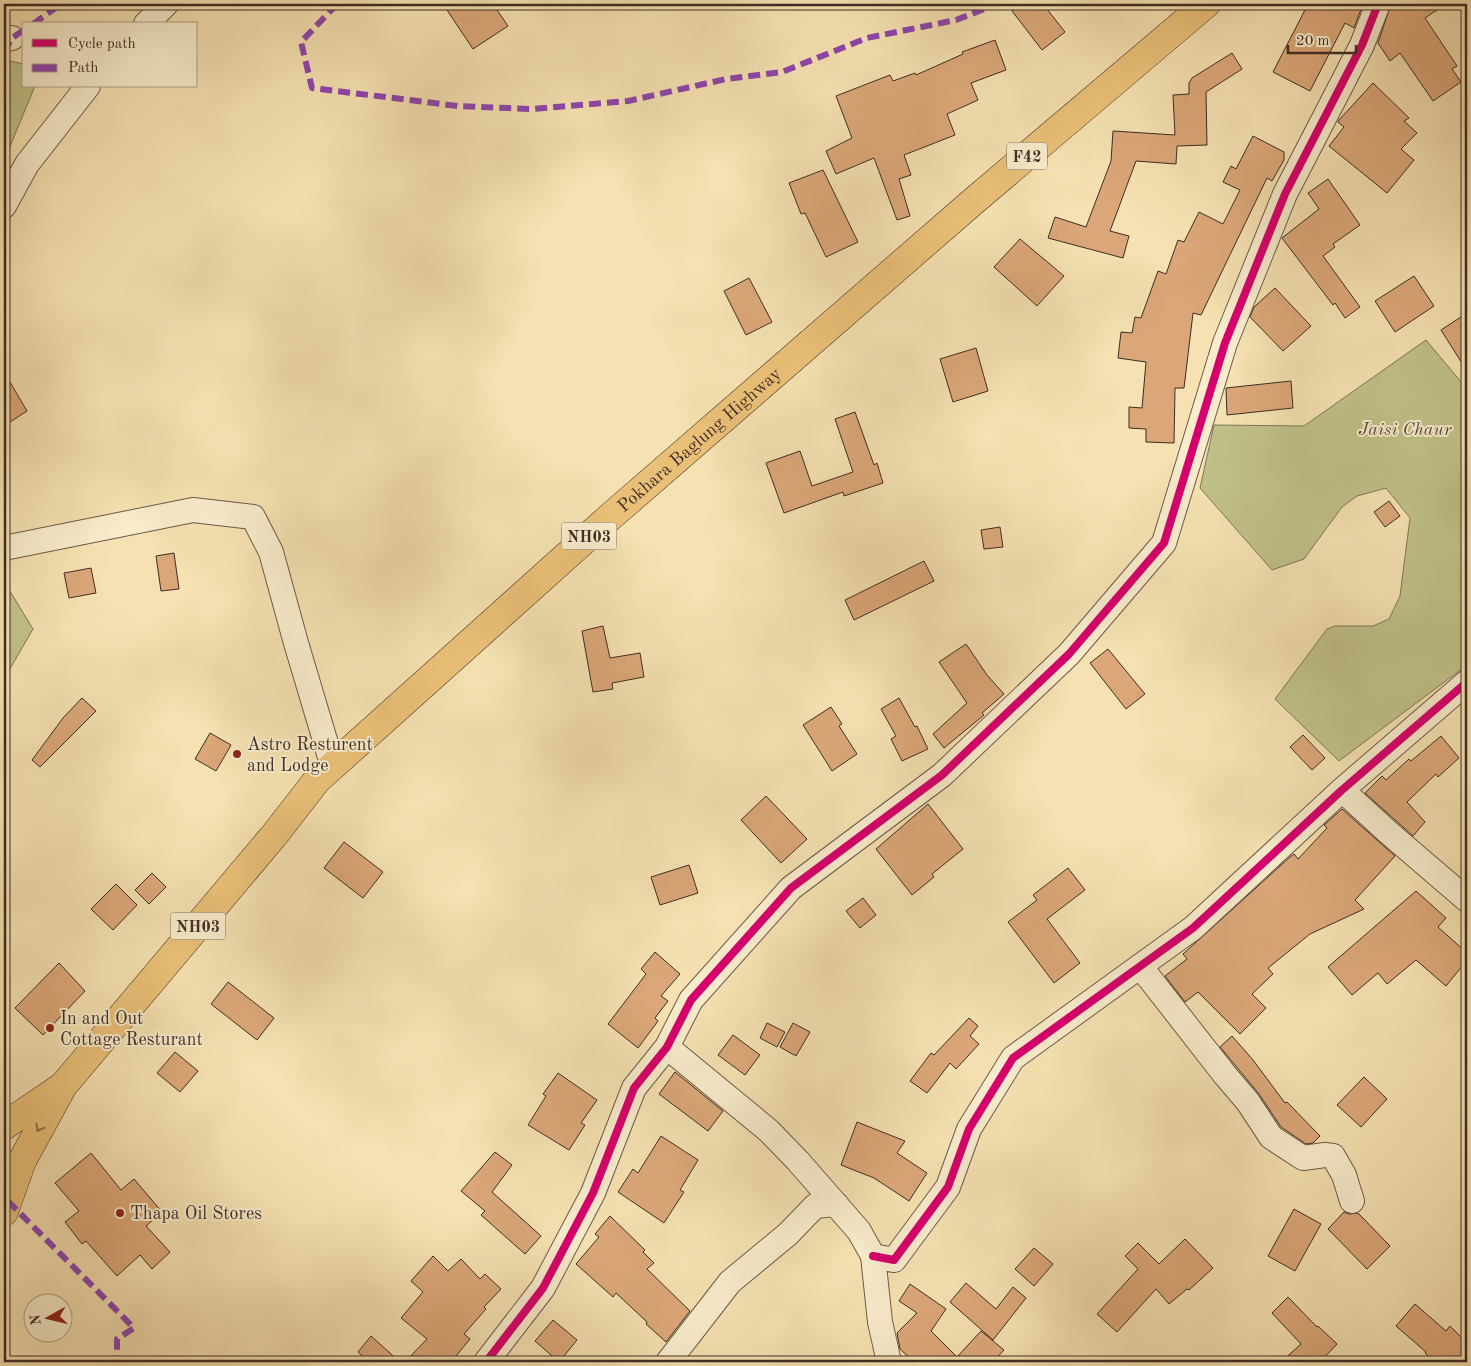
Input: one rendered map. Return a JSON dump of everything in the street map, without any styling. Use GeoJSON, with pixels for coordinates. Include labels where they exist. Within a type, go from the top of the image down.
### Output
{"type":"FeatureCollection","features":[{"type":"Feature","properties":{"kind":"highway","name":"Pokhara Baglung Highway"},"geometry":{"type":"LineString","coordinates":[[4,1212],[22,1161],[63,1086],[276,833],[318,780],[610,517],[849,309],[1206,4]]}},
{"type":"Feature","properties":{"kind":"highway","name":"Pokhara Baglung Highway"},"geometry":{"type":"LineString","coordinates":[[4,1126],[63,1086]]}},
{"type":"Feature","properties":{"kind":"street"},"geometry":{"type":"LineString","coordinates":[[148,22],[166,4]]}},
{"type":"Feature","properties":{"kind":"street"},"geometry":{"type":"LineString","coordinates":[[486,1362],[542,1288],[593,1193],[634,1088],[667,1047],[691,1000],[791,888],[942,775],[1069,654],[1164,542],[1225,343],[1285,194],[1362,44],[1378,4]]}},
{"type":"Feature","properties":{"kind":"street"},"geometry":{"type":"LineString","coordinates":[[4,206],[27,164],[86,88]]}},
{"type":"Feature","properties":{"kind":"street"},"geometry":{"type":"LineString","coordinates":[[4,548],[193,510],[253,517],[272,552],[332,767]]}},
{"type":"Feature","properties":{"kind":"street"},"geometry":{"type":"LineString","coordinates":[[873,1256],[894,1260],[948,1187],[969,1129],[1013,1058],[1193,928],[1342,790],[1467,682]]}},
{"type":"Feature","properties":{"kind":"street"},"geometry":{"type":"LineString","coordinates":[[1342,790],[1467,900]]}},
{"type":"Feature","properties":{"kind":"street"},"geometry":{"type":"LineString","coordinates":[[1140,966],[1248,1102],[1271,1137],[1303,1158],[1325,1155],[1333,1156],[1344,1175],[1352,1201]]}},
{"type":"Feature","properties":{"kind":"street"},"geometry":{"type":"LineString","coordinates":[[667,1047],[769,1131],[859,1231],[873,1256],[880,1322],[889,1362]]}},
{"type":"Feature","properties":{"kind":"street"},"geometry":{"type":"LineString","coordinates":[[668,1362],[730,1282],[788,1234],[815,1206],[836,1204]]}},
{"type":"Feature","properties":{"kind":"green space"},"geometry":{"type":"Polygon","coordinates":[[[4,60],[22,64],[22,88],[34,88],[4,161],[4,60]]]}},
{"type":"Feature","properties":{"kind":"green space","name":"Jaisi Chaur"},"geometry":{"type":"Polygon","coordinates":[[[1426,340],[1467,389],[1467,665],[1339,761],[1275,699],[1327,629],[1335,626],[1373,626],[1389,619],[1400,596],[1410,518],[1386,488],[1357,496],[1342,507],[1304,559],[1272,570],[1200,488],[1214,425],[1304,426],[1426,340]]]}},
{"type":"Feature","properties":{"kind":"green space"},"geometry":{"type":"Polygon","coordinates":[[[8,588],[33,629],[4,679],[4,589],[8,588]]]}},
{"type":"Feature","properties":{"kind":"building"},"geometry":{"type":"Polygon","coordinates":[[[443,4],[493,4],[508,26],[473,49],[443,4]]]}},
{"type":"Feature","properties":{"kind":"building"},"geometry":{"type":"Polygon","coordinates":[[[1021,4],[1043,4],[1065,32],[1042,50],[1012,11],[1021,4]]]}},
{"type":"Feature","properties":{"kind":"building"},"geometry":{"type":"Polygon","coordinates":[[[1314,4],[1363,4],[1354,28],[1345,23],[1310,91],[1273,72],[1307,6],[1313,9],[1316,5],[1314,4]]]}},
{"type":"Feature","properties":{"kind":"building"},"geometry":{"type":"Polygon","coordinates":[[[1391,4],[1446,4],[1425,18],[1457,66],[1452,69],[1461,82],[1433,101],[1400,53],[1390,61],[1378,43],[1391,4]]]}},
{"type":"Feature","properties":{"kind":"building"},"geometry":{"type":"Polygon","coordinates":[[[995,40],[1006,70],[971,83],[978,100],[947,114],[955,135],[904,155],[911,175],[899,179],[910,216],[897,220],[874,158],[836,174],[826,151],[852,138],[836,96],[890,75],[893,81],[915,73],[916,75],[963,54],[962,52],[995,40]]]}},
{"type":"Feature","properties":{"kind":"building"},"geometry":{"type":"Polygon","coordinates":[[[1232,53],[1242,69],[1206,92],[1207,145],[1177,146],[1176,164],[1136,161],[1110,231],[1129,236],[1123,258],[1048,238],[1055,217],[1086,227],[1111,161],[1113,131],[1175,135],[1173,95],[1189,94],[1189,83],[1192,78],[1232,53]]]}},
{"type":"Feature","properties":{"kind":"building"},"geometry":{"type":"Polygon","coordinates":[[[1373,83],[1409,118],[1404,121],[1417,133],[1401,149],[1414,160],[1387,193],[1329,146],[1344,127],[1338,122],[1339,120],[1373,83]]]}},
{"type":"Feature","properties":{"kind":"building"},"geometry":{"type":"Polygon","coordinates":[[[1253,136],[1284,152],[1284,160],[1272,181],[1267,178],[1201,315],[1193,313],[1184,388],[1175,388],[1174,443],[1146,442],[1146,429],[1129,428],[1129,407],[1142,408],[1146,362],[1118,358],[1121,332],[1132,333],[1135,317],[1141,318],[1158,271],[1166,274],[1178,240],[1184,242],[1199,212],[1223,224],[1240,190],[1223,182],[1231,166],[1236,169],[1253,136]]]}},
{"type":"Feature","properties":{"kind":"building"},"geometry":{"type":"Polygon","coordinates":[[[823,170],[858,242],[826,257],[805,213],[801,214],[789,183],[823,170]]]}},
{"type":"Feature","properties":{"kind":"building"},"geometry":{"type":"Polygon","coordinates":[[[1328,179],[1360,225],[1333,244],[1335,247],[1323,256],[1360,307],[1345,318],[1282,238],[1319,209],[1308,193],[1328,179]]]}},
{"type":"Feature","properties":{"kind":"building"},"geometry":{"type":"Polygon","coordinates":[[[1020,239],[1064,276],[1037,306],[994,267],[1020,239]]]}},
{"type":"Feature","properties":{"kind":"building"},"geometry":{"type":"Polygon","coordinates":[[[1414,276],[1434,306],[1395,332],[1375,301],[1414,276]]]}},
{"type":"Feature","properties":{"kind":"building"},"geometry":{"type":"Polygon","coordinates":[[[749,278],[772,322],[746,335],[724,291],[749,278]]]}},
{"type":"Feature","properties":{"kind":"building"},"geometry":{"type":"Polygon","coordinates":[[[1275,288],[1311,326],[1283,351],[1250,317],[1254,307],[1275,288]]]}},
{"type":"Feature","properties":{"kind":"building"},"geometry":{"type":"Polygon","coordinates":[[[1467,313],[1467,371],[1441,330],[1467,313]]]}},
{"type":"Feature","properties":{"kind":"building"},"geometry":{"type":"Polygon","coordinates":[[[976,348],[988,391],[953,402],[940,359],[976,348]]]}},
{"type":"Feature","properties":{"kind":"building"},"geometry":{"type":"Polygon","coordinates":[[[4,372],[27,411],[4,426],[4,372]]]}},
{"type":"Feature","properties":{"kind":"building"},"geometry":{"type":"Polygon","coordinates":[[[1291,381],[1293,408],[1227,415],[1226,388],[1291,381]]]}},
{"type":"Feature","properties":{"kind":"building"},"geometry":{"type":"Polygon","coordinates":[[[855,412],[874,465],[877,463],[883,483],[844,496],[843,492],[784,513],[766,463],[800,451],[812,486],[853,472],[835,419],[855,412]]]}},
{"type":"Feature","properties":{"kind":"building"},"geometry":{"type":"Polygon","coordinates":[[[1389,501],[1400,516],[1385,527],[1374,512],[1389,501]]]}},
{"type":"Feature","properties":{"kind":"building"},"geometry":{"type":"Polygon","coordinates":[[[1000,527],[1003,547],[984,549],[981,530],[1000,527]]]}},
{"type":"Feature","properties":{"kind":"building"},"geometry":{"type":"Polygon","coordinates":[[[174,553],[179,589],[161,591],[156,556],[174,553]]]}},
{"type":"Feature","properties":{"kind":"building"},"geometry":{"type":"Polygon","coordinates":[[[924,561],[934,581],[854,620],[845,600],[924,561]]]}},
{"type":"Feature","properties":{"kind":"building"},"geometry":{"type":"Polygon","coordinates":[[[91,568],[96,593],[69,598],[64,573],[91,568]]]}},
{"type":"Feature","properties":{"kind":"building"},"geometry":{"type":"Polygon","coordinates":[[[603,626],[610,658],[640,653],[644,677],[612,683],[613,689],[593,692],[582,631],[603,626]]]}},
{"type":"Feature","properties":{"kind":"building"},"geometry":{"type":"Polygon","coordinates":[[[966,644],[987,675],[1004,694],[982,713],[984,715],[944,748],[933,734],[967,703],[939,662],[966,644]]]}},
{"type":"Feature","properties":{"kind":"building"},"geometry":{"type":"Polygon","coordinates":[[[1108,649],[1145,694],[1126,709],[1090,663],[1108,649]]]}},
{"type":"Feature","properties":{"kind":"building"},"geometry":{"type":"Polygon","coordinates":[[[82,698],[96,711],[40,767],[32,760],[63,718],[82,698]]]}},
{"type":"Feature","properties":{"kind":"building"},"geometry":{"type":"Polygon","coordinates":[[[899,698],[915,727],[917,726],[928,749],[902,761],[891,739],[896,736],[881,709],[899,698]]]}},
{"type":"Feature","properties":{"kind":"building"},"geometry":{"type":"Polygon","coordinates":[[[831,707],[842,724],[839,726],[857,754],[832,771],[803,725],[831,707]]]}},
{"type":"Feature","properties":{"kind":"building"},"geometry":{"type":"Polygon","coordinates":[[[210,733],[231,745],[216,771],[195,759],[210,733]]]}},
{"type":"Feature","properties":{"kind":"building"},"geometry":{"type":"Polygon","coordinates":[[[1303,735],[1325,758],[1312,770],[1290,747],[1303,735]]]}},
{"type":"Feature","properties":{"kind":"building"},"geometry":{"type":"Polygon","coordinates":[[[1441,736],[1459,758],[1438,777],[1436,774],[1407,802],[1425,822],[1413,836],[1365,793],[1382,776],[1386,780],[1409,759],[1411,761],[1441,736]]]}},
{"type":"Feature","properties":{"kind":"building"},"geometry":{"type":"Polygon","coordinates":[[[766,796],[807,839],[781,863],[741,820],[766,796]]]}},
{"type":"Feature","properties":{"kind":"building"},"geometry":{"type":"Polygon","coordinates":[[[928,804],[963,849],[932,874],[934,877],[912,895],[876,849],[928,804]]]}},
{"type":"Feature","properties":{"kind":"building"},"geometry":{"type":"Polygon","coordinates":[[[1342,809],[1395,856],[1355,900],[1364,909],[1310,934],[1268,968],[1273,974],[1252,994],[1266,1008],[1240,1034],[1198,992],[1185,1002],[1165,976],[1187,959],[1183,954],[1290,857],[1294,854],[1298,859],[1327,828],[1324,825],[1342,809]]]}},
{"type":"Feature","properties":{"kind":"building"},"geometry":{"type":"Polygon","coordinates":[[[344,842],[383,872],[363,898],[324,868],[344,842]]]}},
{"type":"Feature","properties":{"kind":"building"},"geometry":{"type":"Polygon","coordinates":[[[689,865],[698,893],[660,905],[651,877],[689,865]]]}},
{"type":"Feature","properties":{"kind":"building"},"geometry":{"type":"Polygon","coordinates":[[[1068,868],[1085,890],[1047,919],[1080,963],[1054,983],[1008,922],[1037,900],[1033,895],[1068,868]]]}},
{"type":"Feature","properties":{"kind":"building"},"geometry":{"type":"Polygon","coordinates":[[[152,873],[166,887],[149,904],[135,890],[152,873]]]}},
{"type":"Feature","properties":{"kind":"building"},"geometry":{"type":"Polygon","coordinates":[[[116,884],[137,905],[113,930],[91,909],[116,884]]]}},
{"type":"Feature","properties":{"kind":"building"},"geometry":{"type":"Polygon","coordinates":[[[1416,891],[1446,918],[1438,927],[1467,953],[1467,960],[1446,986],[1416,960],[1387,984],[1378,973],[1352,995],[1328,967],[1416,891]]]}},
{"type":"Feature","properties":{"kind":"building"},"geometry":{"type":"Polygon","coordinates":[[[863,898],[876,915],[860,928],[846,911],[863,898]]]}},
{"type":"Feature","properties":{"kind":"building"},"geometry":{"type":"Polygon","coordinates":[[[655,952],[680,974],[661,996],[668,1001],[655,1018],[658,1021],[638,1048],[608,1024],[646,974],[641,969],[655,952]]]}},
{"type":"Feature","properties":{"kind":"building"},"geometry":{"type":"Polygon","coordinates":[[[59,963],[85,991],[43,1035],[15,1008],[59,963]]]}},
{"type":"Feature","properties":{"kind":"building"},"geometry":{"type":"Polygon","coordinates":[[[228,982],[274,1018],[257,1040],[211,1004],[228,982]]]}},
{"type":"Feature","properties":{"kind":"building"},"geometry":{"type":"Polygon","coordinates":[[[969,1018],[978,1026],[970,1036],[979,1044],[956,1069],[950,1063],[927,1093],[910,1081],[931,1053],[934,1055],[969,1018]]]}},
{"type":"Feature","properties":{"kind":"building"},"geometry":{"type":"Polygon","coordinates":[[[767,1023],[785,1032],[777,1047],[760,1038],[767,1023]]]}},
{"type":"Feature","properties":{"kind":"building"},"geometry":{"type":"Polygon","coordinates":[[[793,1023],[810,1032],[796,1056],[780,1047],[793,1023]]]}},
{"type":"Feature","properties":{"kind":"building"},"geometry":{"type":"Polygon","coordinates":[[[733,1035],[760,1055],[745,1075],[718,1055],[733,1035]]]}},
{"type":"Feature","properties":{"kind":"building"},"geometry":{"type":"Polygon","coordinates":[[[1232,1036],[1253,1060],[1285,1103],[1287,1102],[1320,1136],[1313,1143],[1306,1144],[1281,1127],[1259,1094],[1220,1047],[1232,1036]]]}},
{"type":"Feature","properties":{"kind":"building"},"geometry":{"type":"Polygon","coordinates":[[[175,1052],[198,1071],[180,1092],[157,1073],[175,1052]]]}},
{"type":"Feature","properties":{"kind":"building"},"geometry":{"type":"Polygon","coordinates":[[[675,1072],[723,1111],[708,1131],[659,1094],[675,1072]]]}},
{"type":"Feature","properties":{"kind":"building"},"geometry":{"type":"Polygon","coordinates":[[[558,1073],[597,1100],[581,1123],[585,1125],[569,1150],[528,1125],[546,1096],[543,1094],[558,1073]]]}},
{"type":"Feature","properties":{"kind":"building"},"geometry":{"type":"Polygon","coordinates":[[[1364,1077],[1387,1099],[1361,1127],[1337,1105],[1364,1077]]]}},
{"type":"Feature","properties":{"kind":"building"},"geometry":{"type":"Polygon","coordinates":[[[857,1122],[905,1141],[897,1153],[927,1173],[909,1201],[874,1178],[841,1165],[857,1122]]]}},
{"type":"Feature","properties":{"kind":"building"},"geometry":{"type":"Polygon","coordinates":[[[661,1136],[698,1160],[680,1190],[684,1192],[664,1223],[618,1192],[633,1169],[638,1173],[661,1136]]]}},
{"type":"Feature","properties":{"kind":"building"},"geometry":{"type":"Polygon","coordinates":[[[495,1152],[512,1165],[492,1192],[541,1236],[525,1254],[481,1215],[485,1211],[461,1191],[495,1152]]]}},
{"type":"Feature","properties":{"kind":"building"},"geometry":{"type":"Polygon","coordinates":[[[91,1153],[121,1190],[134,1179],[162,1212],[146,1226],[170,1252],[152,1269],[140,1255],[117,1276],[86,1241],[82,1244],[65,1222],[79,1211],[55,1183],[91,1153]]]}},
{"type":"Feature","properties":{"kind":"building"},"geometry":{"type":"Polygon","coordinates":[[[1294,1209],[1321,1224],[1295,1271],[1268,1256],[1294,1209]]]}},
{"type":"Feature","properties":{"kind":"building"},"geometry":{"type":"Polygon","coordinates":[[[1344,1212],[1349,1214],[1358,1213],[1390,1246],[1367,1269],[1328,1229],[1344,1212]]]}},
{"type":"Feature","properties":{"kind":"building"},"geometry":{"type":"Polygon","coordinates":[[[610,1216],[645,1250],[643,1252],[654,1263],[647,1269],[690,1311],[666,1342],[616,1293],[613,1297],[576,1264],[599,1237],[595,1234],[610,1216]]]}},
{"type":"Feature","properties":{"kind":"building"},"geometry":{"type":"Polygon","coordinates":[[[1185,1239],[1213,1268],[1189,1290],[1187,1289],[1169,1304],[1156,1289],[1117,1332],[1097,1314],[1138,1269],[1125,1256],[1138,1243],[1159,1264],[1185,1239]]]}},
{"type":"Feature","properties":{"kind":"building"},"geometry":{"type":"Polygon","coordinates":[[[1034,1248],[1053,1264],[1034,1286],[1015,1269],[1034,1248]]]}},
{"type":"Feature","properties":{"kind":"building"},"geometry":{"type":"Polygon","coordinates":[[[433,1256],[448,1271],[461,1259],[480,1279],[485,1274],[501,1289],[484,1307],[486,1309],[464,1334],[470,1339],[451,1362],[405,1362],[427,1339],[401,1318],[423,1292],[411,1281],[433,1256]]]}},
{"type":"Feature","properties":{"kind":"building"},"geometry":{"type":"Polygon","coordinates":[[[966,1283],[996,1309],[1013,1287],[1026,1298],[993,1340],[950,1302],[966,1283]]]}},
{"type":"Feature","properties":{"kind":"building"},"geometry":{"type":"Polygon","coordinates":[[[910,1284],[946,1309],[931,1331],[957,1357],[981,1331],[1004,1350],[993,1362],[914,1362],[900,1349],[897,1333],[917,1313],[899,1301],[910,1284]]]}},
{"type":"Feature","properties":{"kind":"building"},"geometry":{"type":"Polygon","coordinates":[[[1288,1297],[1317,1327],[1337,1344],[1320,1362],[1281,1362],[1301,1344],[1272,1313],[1288,1297]]]}},
{"type":"Feature","properties":{"kind":"building"},"geometry":{"type":"Polygon","coordinates":[[[1415,1304],[1446,1331],[1450,1326],[1467,1343],[1467,1362],[1434,1362],[1426,1352],[1396,1326],[1415,1304]]]}},
{"type":"Feature","properties":{"kind":"building"},"geometry":{"type":"Polygon","coordinates":[[[553,1320],[577,1340],[559,1362],[535,1341],[553,1320]]]}},
{"type":"Feature","properties":{"kind":"building"},"geometry":{"type":"Polygon","coordinates":[[[371,1336],[400,1362],[369,1362],[358,1352],[371,1336]]]}},
{"type":"Feature","properties":{"kind":"marked path"},"geometry":{"type":"LineString","coordinates":[[36,22],[61,4]]}},
{"type":"Feature","properties":{"kind":"marked path"},"geometry":{"type":"LineString","coordinates":[[337,4],[301,42],[312,88],[458,106],[532,109],[628,101],[726,79],[782,72],[867,38],[956,20],[997,4]]}},
{"type":"Feature","properties":{"kind":"marked path"},"geometry":{"type":"LineString","coordinates":[[4,52],[12,38],[22,31]]}},
{"type":"Feature","properties":{"kind":"marked path"},"geometry":{"type":"LineString","coordinates":[[8,1201],[134,1328],[117,1339],[117,1362]]}},
{"type":"Feature","properties":{"kind":"cycle path"},"geometry":{"type":"LineString","coordinates":[[486,1362],[543,1288],[593,1193],[634,1088],[667,1047],[691,1000],[791,888],[942,775],[1069,654],[1164,543],[1225,343],[1285,194],[1362,45],[1378,4]]}},
{"type":"Feature","properties":{"kind":"cycle path"},"geometry":{"type":"LineString","coordinates":[[873,1256],[894,1260],[948,1187],[969,1129],[1013,1058],[1193,928],[1342,790],[1467,682]]}},
{"type":"Feature","properties":{"kind":"place","name":"Astro Resturent and Lodge"},"geometry":{"type":"Point","coordinates":[237,754]}},
{"type":"Feature","properties":{"kind":"place","name":"In and Out Cottage Resturant"},"geometry":{"type":"Point","coordinates":[50,1028]}},
{"type":"Feature","properties":{"kind":"place","name":"Thapa Oil Stores"},"geometry":{"type":"Point","coordinates":[120,1213]}}]}
